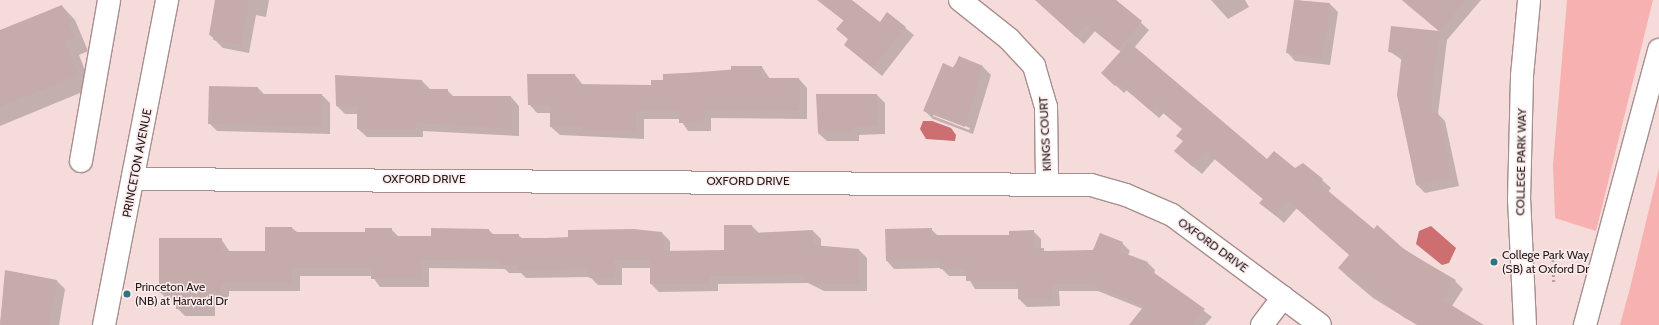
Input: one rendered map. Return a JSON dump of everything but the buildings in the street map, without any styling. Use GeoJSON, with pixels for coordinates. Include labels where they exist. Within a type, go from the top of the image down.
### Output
{"type":"FeatureCollection","features":[{"type":"Feature","properties":{"kind":"street"},"geometry":{"type":"LineString","coordinates":[[81,161],[109,0]]}},
{"type":"Feature","properties":{"kind":"street","name":"PRINCETON AVENUE"},"geometry":{"type":"LineString","coordinates":[[104,325],[134,179],[167,0]]}},
{"type":"Feature","properties":{"kind":"street","name":"KINGS COURT"},"geometry":{"type":"LineString","coordinates":[[960,0],[1008,39],[1034,66],[1046,107],[1047,182]]}},
{"type":"Feature","properties":{"kind":"street","name":"COLLEGE PARK WAY"},"geometry":{"type":"LineString","coordinates":[[1525,325],[1519,200],[1522,76],[1529,0]]}},
{"type":"Feature","properties":{"kind":"street"},"geometry":{"type":"LineString","coordinates":[[1585,325],[1659,50]]}},
{"type":"Feature","properties":{"kind":"street","name":"OXFORD DRIVE"},"geometry":{"type":"LineString","coordinates":[[134,179],[1047,182],[1108,189],[1159,209],[1194,229],[1320,325]]}},
{"type":"Feature","properties":{"kind":"street"},"geometry":{"type":"LineString","coordinates":[[1262,325],[1283,297]]}},
{"type":"Feature","properties":{"kind":"path"},"geometry":{"type":"LineString","coordinates":[[1553,254],[1554,284]]}},
{"type":"Feature","properties":{"kind":"shaded area"},"geometry":{"type":"Polygon","coordinates":[[[1567,0],[1653,0],[1596,231],[1555,218],[1553,165],[1567,0]]]}},
{"type":"Feature","properties":{"kind":"shaded area"},"geometry":{"type":"Polygon","coordinates":[[[923,121],[932,121],[951,128],[956,135],[955,141],[926,139],[920,129],[923,121]]]}},
{"type":"Feature","properties":{"kind":"shaded area"},"geometry":{"type":"Polygon","coordinates":[[[1659,168],[1659,325],[1620,325],[1630,288],[1659,168]]]}},
{"type":"Feature","properties":{"kind":"shaded area"},"geometry":{"type":"Polygon","coordinates":[[[1431,226],[1456,248],[1449,263],[1442,265],[1416,244],[1419,231],[1431,226]]]}},
{"type":"Feature","properties":{"kind":"place","name":"College Park Way (SB) at Oxford Dr"},"geometry":{"type":"Point","coordinates":[1494,262]}},
{"type":"Feature","properties":{"kind":"place","name":"Princeton Ave (NB) at Harvard Dr"},"geometry":{"type":"Point","coordinates":[127,294]}}]}
